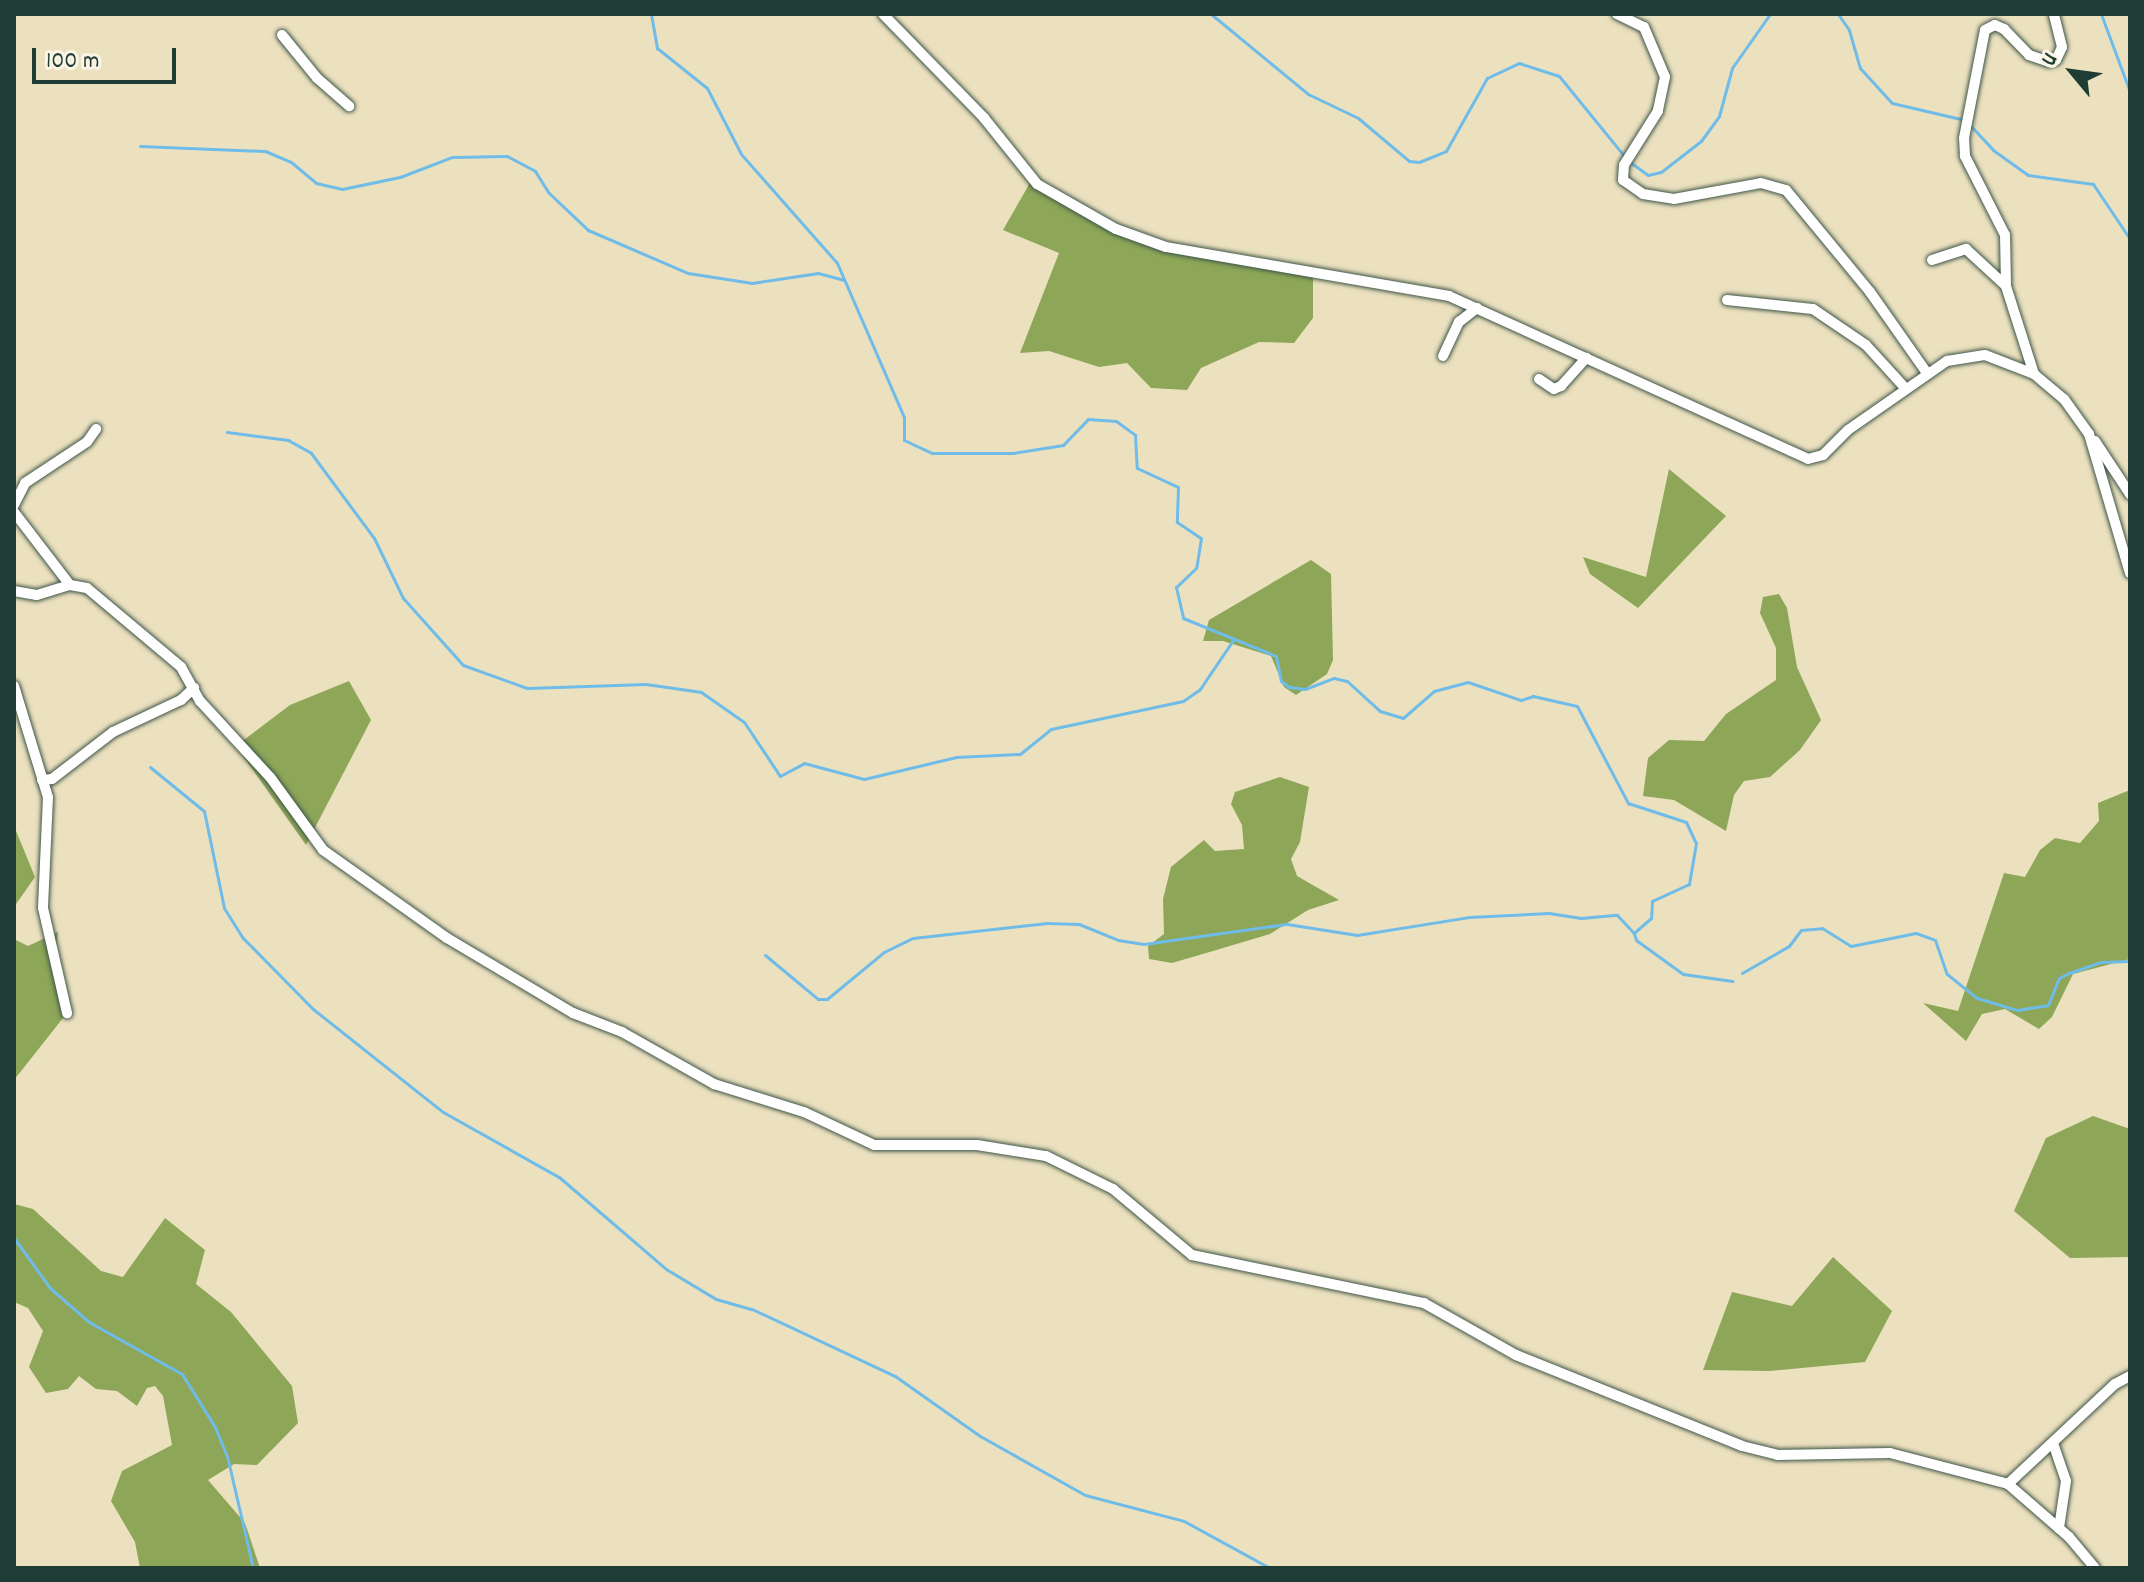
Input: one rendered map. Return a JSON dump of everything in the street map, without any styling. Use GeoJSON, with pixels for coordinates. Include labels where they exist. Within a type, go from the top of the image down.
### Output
{"type":"FeatureCollection","features":[{"type":"Feature","properties":{"kind":"street"},"geometry":{"type":"LineString","coordinates":[[883,14],[984,118],[1037,184],[1094,218],[1166,247],[1404,286],[1477,308],[1808,459],[1823,455],[1927,373],[1947,361],[1976,355],[2034,374],[2064,399],[2130,494]]}},
{"type":"Feature","properties":{"kind":"street"},"geometry":{"type":"LineString","coordinates":[[1617,14],[1644,27],[1665,77],[1658,111],[1624,165],[1623,180],[1643,194],[1674,199],[1761,183],[1786,190],[1870,292],[1927,373]]}},
{"type":"Feature","properties":{"kind":"street"},"geometry":{"type":"LineString","coordinates":[[2034,374],[2006,286],[2005,235],[1965,156],[1964,138],[1985,30],[1995,25],[2004,29],[2029,55],[2049,62],[2056,60],[2062,47],[2054,14]]}},
{"type":"Feature","properties":{"kind":"street"},"geometry":{"type":"LineString","coordinates":[[282,35],[317,78],[349,106]]}},
{"type":"Feature","properties":{"kind":"street"},"geometry":{"type":"LineString","coordinates":[[1932,260],[1966,249],[2006,286]]}},
{"type":"Feature","properties":{"kind":"street"},"geometry":{"type":"LineString","coordinates":[[1727,300],[1813,309],[1866,345],[1906,389]]}},
{"type":"Feature","properties":{"kind":"street"},"geometry":{"type":"LineString","coordinates":[[1443,356],[1459,322],[1477,308]]}},
{"type":"Feature","properties":{"kind":"street"},"geometry":{"type":"LineString","coordinates":[[1539,379],[1554,389],[1561,386],[1586,358]]}},
{"type":"Feature","properties":{"kind":"street"},"geometry":{"type":"LineString","coordinates":[[14,505],[25,483],[87,442],[96,429]]}},
{"type":"Feature","properties":{"kind":"street"},"geometry":{"type":"LineString","coordinates":[[2089,434],[2130,573]]}},
{"type":"Feature","properties":{"kind":"street"},"geometry":{"type":"LineString","coordinates":[[14,512],[70,585]]}},
{"type":"Feature","properties":{"kind":"street"},"geometry":{"type":"LineString","coordinates":[[16,595],[37,595],[70,585],[87,588],[181,667],[205,708],[270,777],[323,850],[447,938],[573,1013],[622,1032],[714,1084],[804,1112],[874,1145],[977,1145],[1046,1156],[1113,1189],[1192,1255],[1424,1303],[1516,1355],[1750,1448],[1777,1455],[1890,1453],[2008,1484],[2059,1528],[2095,1568]]}},
{"type":"Feature","properties":{"kind":"street"},"geometry":{"type":"LineString","coordinates":[[14,686],[49,813],[45,929],[67,1013]]}},
{"type":"Feature","properties":{"kind":"street"},"geometry":{"type":"LineString","coordinates":[[42,780],[52,779],[113,732],[181,700],[194,688]]}},
{"type":"Feature","properties":{"kind":"street"},"geometry":{"type":"LineString","coordinates":[[2008,1484],[2130,1376]]}},
{"type":"Feature","properties":{"kind":"street"},"geometry":{"type":"LineString","coordinates":[[2053,1443],[2066,1481],[2059,1528]]}},
{"type":"Feature","properties":{"kind":"green space"},"geometry":{"type":"Polygon","coordinates":[[[1031,181],[1133,238],[1313,272],[1313,318],[1294,343],[1259,342],[1201,368],[1187,390],[1151,388],[1127,363],[1099,367],[1049,351],[1020,353],[1059,253],[1003,230],[1031,181]]]}},
{"type":"Feature","properties":{"kind":"green space"},"geometry":{"type":"Polygon","coordinates":[[[1669,469],[1726,516],[1638,608],[1590,574],[1583,557],[1646,577],[1669,469]]]}},
{"type":"Feature","properties":{"kind":"green space"},"geometry":{"type":"Polygon","coordinates":[[[1311,560],[1331,574],[1333,660],[1327,674],[1296,695],[1284,687],[1271,656],[1223,641],[1203,641],[1209,620],[1311,560]]]}},
{"type":"Feature","properties":{"kind":"green space"},"geometry":{"type":"Polygon","coordinates":[[[1779,594],[1787,608],[1797,667],[1821,720],[1800,750],[1770,777],[1744,781],[1734,795],[1726,831],[1674,800],[1643,796],[1648,758],[1669,740],[1704,741],[1726,714],[1776,680],[1776,648],[1760,613],[1763,597],[1779,594]]]}},
{"type":"Feature","properties":{"kind":"green space"},"geometry":{"type":"Polygon","coordinates":[[[349,681],[371,720],[306,845],[236,746],[290,705],[349,681]]]}},
{"type":"Feature","properties":{"kind":"green space"},"geometry":{"type":"Polygon","coordinates":[[[1280,777],[1309,787],[1300,842],[1291,859],[1297,876],[1339,900],[1308,910],[1270,934],[1172,963],[1149,959],[1148,946],[1164,934],[1163,899],[1171,867],[1204,840],[1215,851],[1244,849],[1242,825],[1231,804],[1235,792],[1280,777]]]}},
{"type":"Feature","properties":{"kind":"green space"},"geometry":{"type":"Polygon","coordinates":[[[2130,790],[2130,959],[2073,974],[2052,1017],[2039,1029],[2005,1009],[1982,1014],[1966,1041],[1923,1003],[1958,1011],[2004,873],[2025,877],[2040,850],[2055,838],[2080,843],[2099,821],[2098,803],[2130,790]]]}},
{"type":"Feature","properties":{"kind":"green space"},"geometry":{"type":"Polygon","coordinates":[[[14,826],[35,877],[14,907],[14,826]]]}},
{"type":"Feature","properties":{"kind":"green space"},"geometry":{"type":"Polygon","coordinates":[[[58,932],[53,969],[67,1013],[14,1080],[14,939],[28,946],[58,932]]]}},
{"type":"Feature","properties":{"kind":"green space"},"geometry":{"type":"Polygon","coordinates":[[[2093,1116],[2130,1129],[2130,1257],[2070,1258],[2014,1211],[2046,1138],[2093,1116]]]}},
{"type":"Feature","properties":{"kind":"green space"},"geometry":{"type":"Polygon","coordinates":[[[14,1204],[33,1209],[101,1271],[123,1277],[165,1218],[205,1250],[196,1284],[231,1312],[292,1386],[298,1423],[257,1465],[234,1464],[208,1480],[245,1523],[260,1568],[140,1568],[135,1542],[111,1501],[122,1471],[172,1445],[163,1396],[155,1386],[147,1388],[137,1406],[117,1391],[96,1389],[79,1376],[68,1389],[46,1393],[29,1367],[43,1331],[28,1308],[14,1302],[14,1204]]]}},
{"type":"Feature","properties":{"kind":"green space"},"geometry":{"type":"Polygon","coordinates":[[[1833,1257],[1892,1311],[1865,1362],[1769,1371],[1703,1370],[1732,1292],[1792,1306],[1833,1257]]]}},
{"type":"Feature","properties":{"kind":"waterway"},"geometry":{"type":"LineString","coordinates":[[651,14],[657,48],[707,88],[741,154],[837,263],[904,417],[904,440],[932,453],[1013,453],[1063,445],[1088,419],[1116,421],[1135,435],[1137,468],[1178,487],[1177,522],[1201,538],[1196,568],[1176,587],[1183,618],[1276,656],[1281,681],[1289,687],[1305,689],[1334,678],[1347,681],[1380,711],[1403,718],[1434,691],[1468,682],[1521,700],[1533,696],[1577,706],[1628,803],[1686,822],[1696,843],[1689,884],[1652,901],[1651,918],[1634,933],[1636,940],[1683,974],[1733,981]]}},
{"type":"Feature","properties":{"kind":"waterway"},"geometry":{"type":"LineString","coordinates":[[1211,14],[1308,94],[1358,118],[1409,161],[1419,162],[1446,151],[1487,78],[1519,63],[1559,76],[1625,157]]}},
{"type":"Feature","properties":{"kind":"waterway"},"geometry":{"type":"LineString","coordinates":[[1630,162],[1648,175],[1661,172],[1701,141],[1719,116],[1732,68],[1770,14]]}},
{"type":"Feature","properties":{"kind":"waterway"},"geometry":{"type":"LineString","coordinates":[[1838,14],[1849,30],[1860,68],[1892,103],[1965,120]]}},
{"type":"Feature","properties":{"kind":"waterway"},"geometry":{"type":"LineString","coordinates":[[2101,14],[2130,92]]}},
{"type":"Feature","properties":{"kind":"waterway"},"geometry":{"type":"LineString","coordinates":[[1970,125],[1993,150],[2028,175],[2093,184],[2130,239]]}},
{"type":"Feature","properties":{"kind":"waterway"},"geometry":{"type":"LineString","coordinates":[[140,146],[265,151],[291,162],[316,183],[342,189],[400,177],[452,157],[507,156],[535,171],[549,193],[588,230],[688,273],[752,283],[818,273],[844,280]]}},
{"type":"Feature","properties":{"kind":"waterway"},"geometry":{"type":"LineString","coordinates":[[227,432],[288,440],[311,453],[374,538],[403,598],[463,665],[527,688],[646,684],[701,692],[744,722],[780,776],[804,763],[864,779],[956,757],[1020,754],[1051,729],[1183,701],[1200,689],[1233,640]]}},
{"type":"Feature","properties":{"kind":"waterway"},"geometry":{"type":"LineString","coordinates":[[150,767],[204,811],[224,908],[243,938],[313,1009],[443,1112],[559,1177],[666,1269],[716,1299],[752,1309],[895,1376],[980,1436],[1085,1495],[1184,1521],[1270,1568]]}},
{"type":"Feature","properties":{"kind":"waterway"},"geometry":{"type":"LineString","coordinates":[[765,955],[818,999],[827,999],[884,952],[913,938],[1047,923],[1079,924],[1118,940],[1144,944],[1287,924],[1357,935],[1469,917],[1549,913],[1581,918],[1617,915],[1634,933]]}},
{"type":"Feature","properties":{"kind":"waterway"},"geometry":{"type":"LineString","coordinates":[[1742,973],[1789,946],[1801,930],[1822,928],[1851,946],[1916,933],[1935,940],[1947,974],[1977,998],[2017,1010],[2048,1005],[2059,978],[2069,973],[2101,962],[2130,961]]}},
{"type":"Feature","properties":{"kind":"waterway"},"geometry":{"type":"LineString","coordinates":[[14,1238],[50,1288],[89,1322],[182,1374],[215,1427],[228,1460],[253,1568]]}}]}
